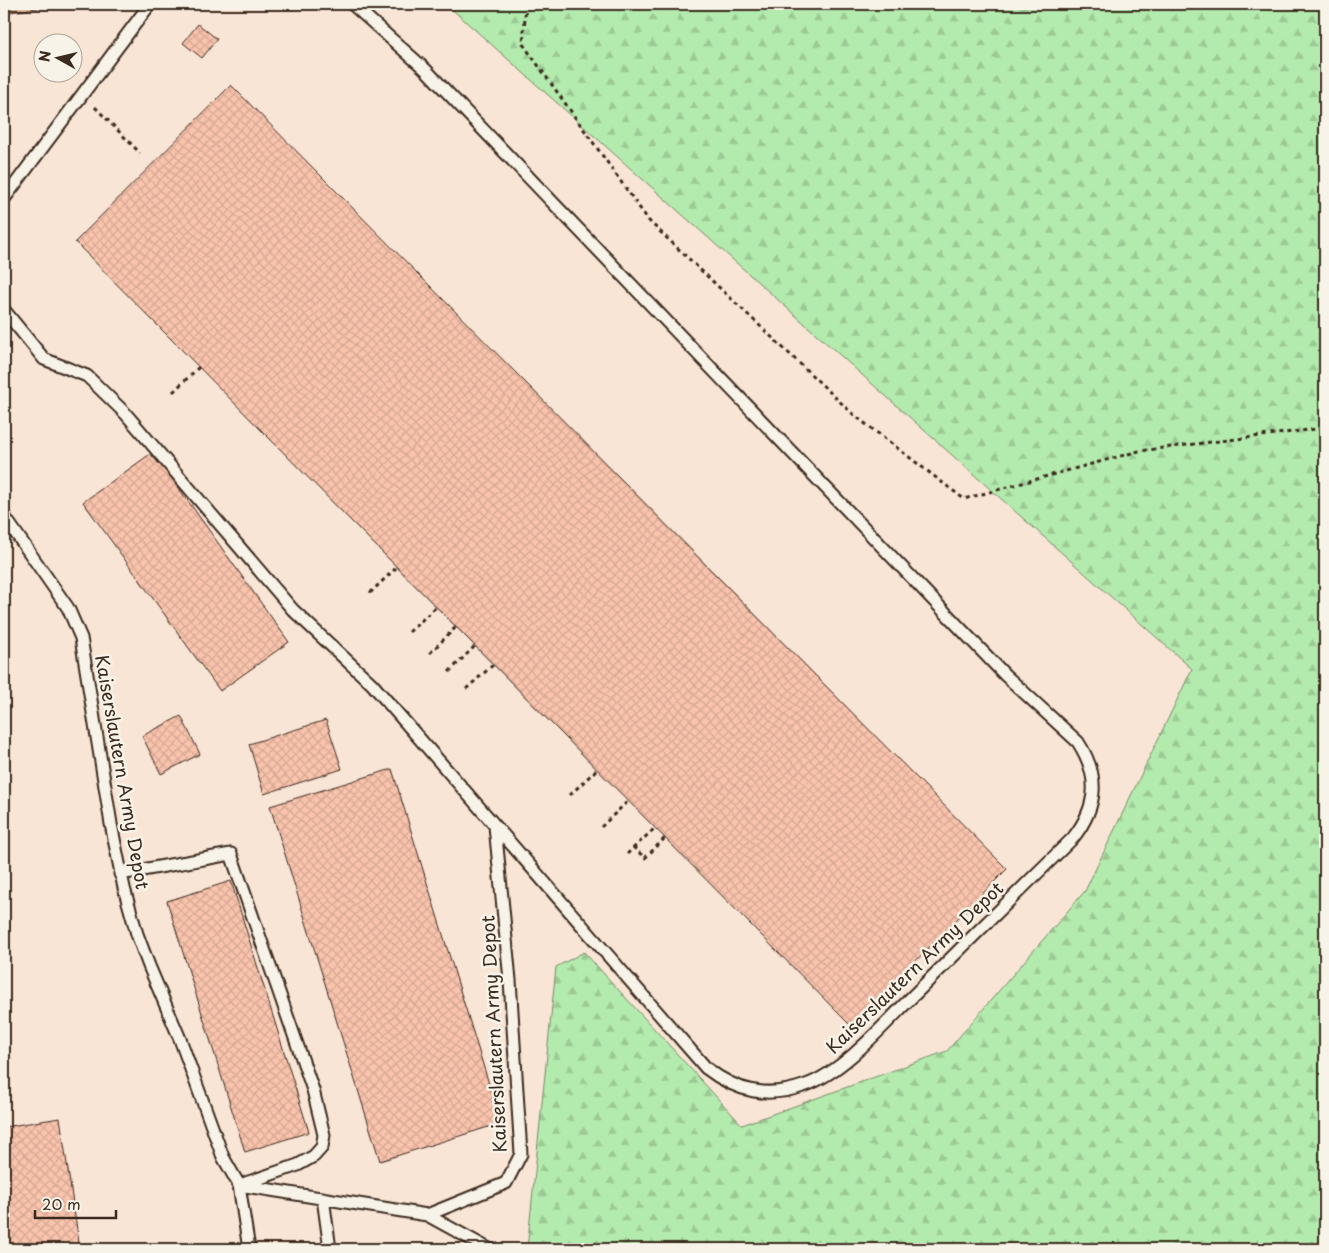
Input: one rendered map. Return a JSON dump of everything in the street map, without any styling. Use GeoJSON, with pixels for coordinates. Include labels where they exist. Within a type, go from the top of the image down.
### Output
{"type":"FeatureCollection","features":[{"type":"Feature","properties":{"kind":"lane"},"geometry":{"type":"LineString","coordinates":[[4,199],[150,4]]}},
{"type":"Feature","properties":{"kind":"lane","name":"Kaiserslautern Army Depot"},"geometry":{"type":"LineString","coordinates":[[4,310],[44,359],[88,376],[125,413],[293,610],[372,684],[706,1068],[730,1084],[757,1092],[770,1092],[805,1085],[823,1077],[864,1044],[1073,838],[1090,812],[1093,796],[1090,764],[1078,742],[1005,674],[425,69],[352,4]]}},
{"type":"Feature","properties":{"kind":"lane","name":"Kaiserslautern Army Depot"},"geometry":{"type":"LineString","coordinates":[[4,516],[68,608],[81,638],[110,824],[120,874],[137,934],[149,966],[180,1039],[223,1157],[239,1185],[249,1249]]}},
{"type":"Feature","properties":{"kind":"lane","name":"Kaiserslautern Army Depot"},"geometry":{"type":"LineString","coordinates":[[427,1215],[506,1183],[521,1154],[510,980],[495,826]]}},
{"type":"Feature","properties":{"kind":"lane"},"geometry":{"type":"LineString","coordinates":[[120,874],[231,854],[313,1090],[324,1135],[322,1147],[314,1156],[298,1164],[239,1185]]}},
{"type":"Feature","properties":{"kind":"lane"},"geometry":{"type":"LineString","coordinates":[[239,1185],[427,1215],[489,1249]]}},
{"type":"Feature","properties":{"kind":"lane"},"geometry":{"type":"LineString","coordinates":[[323,1198],[330,1249]]}},
{"type":"Feature","properties":{"kind":"path"},"geometry":{"type":"LineString","coordinates":[[526,4],[523,44],[649,221],[854,415],[964,499],[1139,451],[1325,428]]}},
{"type":"Feature","properties":{"kind":"path"},"geometry":{"type":"LineString","coordinates":[[83,95],[140,153]]}},
{"type":"Feature","properties":{"kind":"path"},"geometry":{"type":"LineString","coordinates":[[173,392],[199,367]]}},
{"type":"Feature","properties":{"kind":"path"},"geometry":{"type":"LineString","coordinates":[[370,593],[397,567]]}},
{"type":"Feature","properties":{"kind":"path"},"geometry":{"type":"LineString","coordinates":[[409,632],[436,607]]}},
{"type":"Feature","properties":{"kind":"path"},"geometry":{"type":"LineString","coordinates":[[430,653],[456,627]]}},
{"type":"Feature","properties":{"kind":"path"},"geometry":{"type":"LineString","coordinates":[[449,672],[475,646]]}},
{"type":"Feature","properties":{"kind":"path"},"geometry":{"type":"LineString","coordinates":[[466,689],[493,664]]}},
{"type":"Feature","properties":{"kind":"path"},"geometry":{"type":"LineString","coordinates":[[570,795],[597,769]]}},
{"type":"Feature","properties":{"kind":"path"},"geometry":{"type":"LineString","coordinates":[[601,827],[628,801]]}},
{"type":"Feature","properties":{"kind":"path"},"geometry":{"type":"LineString","coordinates":[[627,854],[655,828]]}},
{"type":"Feature","properties":{"kind":"path"},"geometry":{"type":"LineString","coordinates":[[634,847],[645,858],[665,838]]}},
{"type":"Feature","properties":{"kind":"green space"},"geometry":{"type":"Polygon","coordinates":[[[446,4],[1325,4],[1325,1249],[527,1249],[556,967],[584,952],[742,1125],[947,1051],[1085,891],[1192,669],[446,4]]]}},
{"type":"Feature","properties":{"kind":"building"},"geometry":{"type":"Polygon","coordinates":[[[4,4],[64,4],[4,13],[4,4]]]}},
{"type":"Feature","properties":{"kind":"building"},"geometry":{"type":"Polygon","coordinates":[[[198,24],[217,39],[202,58],[183,43],[198,24]]]}},
{"type":"Feature","properties":{"kind":"building"},"geometry":{"type":"Polygon","coordinates":[[[231,85],[1007,869],[851,1026],[75,242],[231,85]]]}},
{"type":"Feature","properties":{"kind":"building"},"geometry":{"type":"Polygon","coordinates":[[[153,452],[289,642],[220,691],[83,502],[153,452]]]}},
{"type":"Feature","properties":{"kind":"building"},"geometry":{"type":"Polygon","coordinates":[[[181,716],[200,754],[161,774],[142,736],[181,716]]]}},
{"type":"Feature","properties":{"kind":"building"},"geometry":{"type":"Polygon","coordinates":[[[326,720],[342,769],[264,794],[249,744],[326,720]]]}},
{"type":"Feature","properties":{"kind":"building"},"geometry":{"type":"Polygon","coordinates":[[[392,769],[501,1123],[380,1161],[270,806],[392,769]]]}},
{"type":"Feature","properties":{"kind":"building"},"geometry":{"type":"Polygon","coordinates":[[[231,881],[309,1132],[245,1152],[167,901],[231,881]]]}},
{"type":"Feature","properties":{"kind":"building"},"geometry":{"type":"Polygon","coordinates":[[[60,1118],[80,1249],[4,1249],[4,1127],[60,1118]]]}}]}
